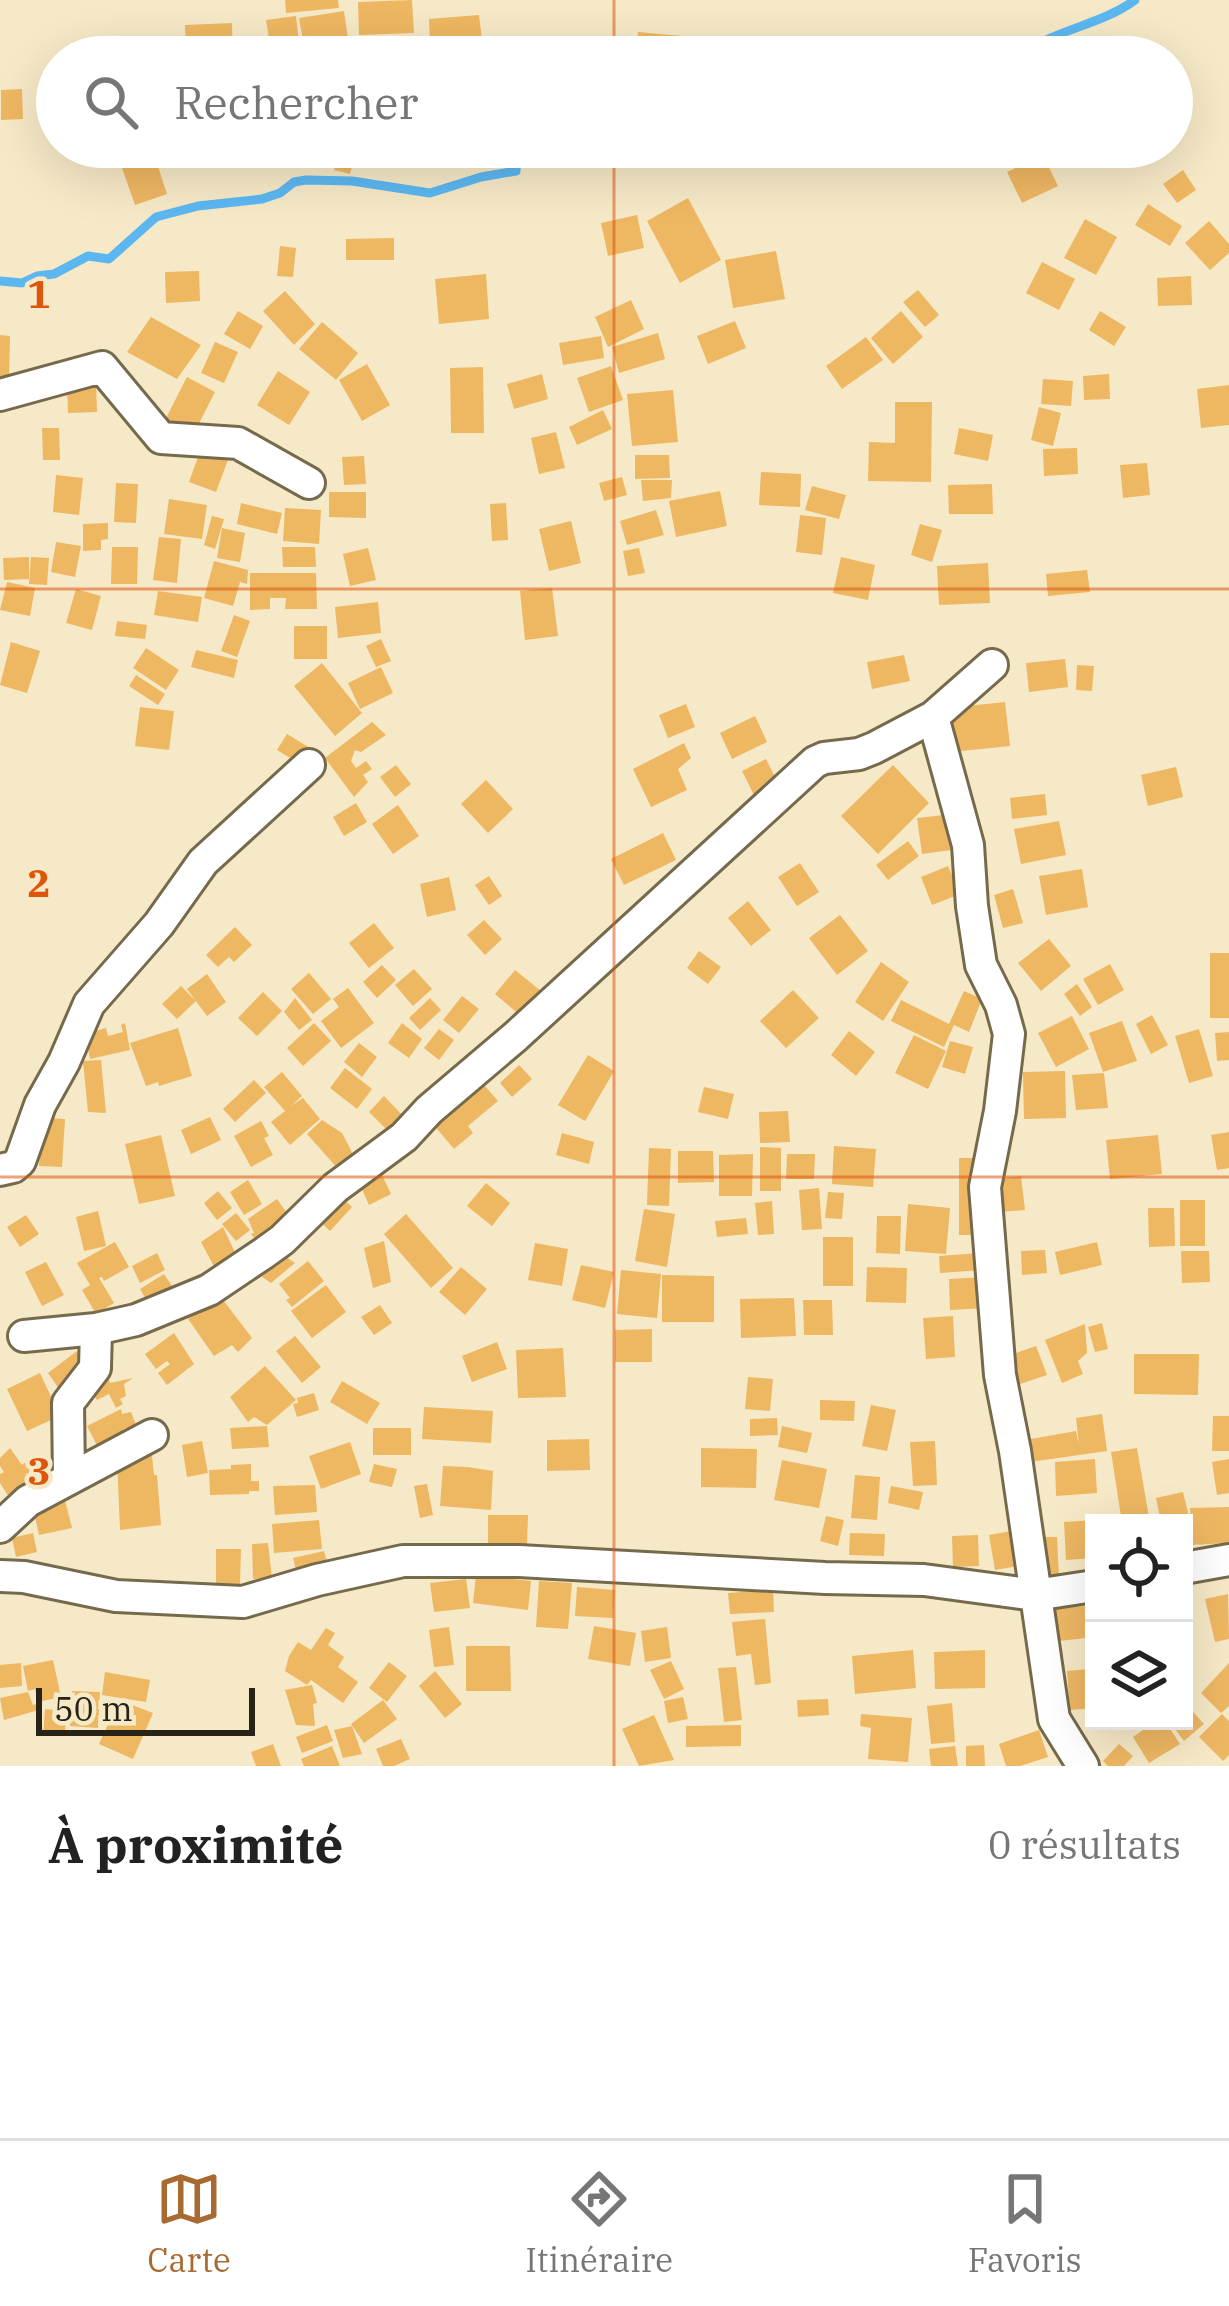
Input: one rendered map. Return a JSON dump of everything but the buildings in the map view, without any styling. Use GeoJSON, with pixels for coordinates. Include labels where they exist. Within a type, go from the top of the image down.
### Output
{"type":"FeatureCollection","features":[{"type":"Feature","properties":{"kind":"street"},"geometry":{"type":"LineString","coordinates":[[0,395],[102,368],[161,438],[238,443],[309,483]]}},
{"type":"Feature","properties":{"kind":"street"},"geometry":{"type":"LineString","coordinates":[[24,1336],[136,1321],[209,1290],[264,1253],[335,1188],[404,1137],[814,762],[859,754],[933,717],[992,665]]}},
{"type":"Feature","properties":{"kind":"street"},"geometry":{"type":"LineString","coordinates":[[933,717],[968,844],[981,965],[1009,1034],[986,1187],[1000,1375],[1054,1719],[1083,1766]]}},
{"type":"Feature","properties":{"kind":"street"},"geometry":{"type":"LineString","coordinates":[[0,1170],[20,1161],[40,1105],[89,1004],[159,924],[203,862],[309,765]]}},
{"type":"Feature","properties":{"kind":"street"},"geometry":{"type":"LineString","coordinates":[[69,1479],[68,1403],[95,1367],[96,1329]]}},
{"type":"Feature","properties":{"kind":"street"},"geometry":{"type":"LineString","coordinates":[[0,1527],[28,1501],[152,1435]]}},
{"type":"Feature","properties":{"kind":"street"},"geometry":{"type":"LineString","coordinates":[[1193,1566],[1229,1560]]}},
{"type":"Feature","properties":{"kind":"street"},"geometry":{"type":"LineString","coordinates":[[0,1576],[116,1596],[243,1602],[403,1562],[519,1561],[924,1580],[1035,1595],[1085,1587]]}},
{"type":"Feature","properties":{"kind":"waterway"},"geometry":{"type":"LineString","coordinates":[[1057,36],[1135,0]]}},
{"type":"Feature","properties":{"kind":"waterway"},"geometry":{"type":"LineString","coordinates":[[0,281],[22,283],[54,274],[88,256],[109,259],[156,217],[198,206],[262,199],[294,182],[352,181],[430,193],[516,168]]}}]}
